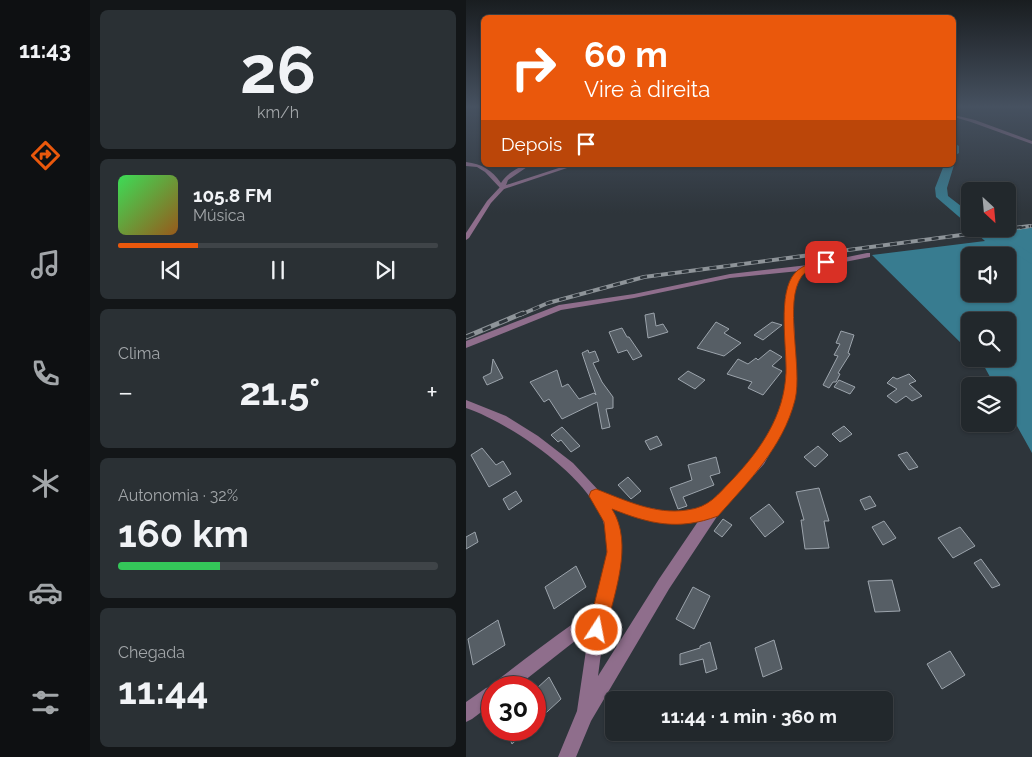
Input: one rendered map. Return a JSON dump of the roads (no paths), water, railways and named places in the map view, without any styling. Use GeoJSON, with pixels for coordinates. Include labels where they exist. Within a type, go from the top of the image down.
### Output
{"type":"FeatureCollection","features":[{"type":"Feature","properties":{"kind":"street"},"geometry":{"type":"LineString","coordinates":[[466,164],[481,167]]}},
{"type":"Feature","properties":{"kind":"street"},"geometry":{"type":"LineString","coordinates":[[481,167],[492,171],[502,188]]}},
{"type":"Feature","properties":{"kind":"street"},"geometry":{"type":"LineString","coordinates":[[466,238],[488,202],[502,188],[506,179],[524,167]]}},
{"type":"Feature","properties":{"kind":"street"},"geometry":{"type":"LineString","coordinates":[[502,188],[567,167]]}},
{"type":"Feature","properties":{"kind":"street"},"geometry":{"type":"LineString","coordinates":[[466,345],[559,308],[634,296],[730,276],[776,272],[867,255]]}},
{"type":"Feature","properties":{"kind":"street"},"geometry":{"type":"LineString","coordinates":[[567,757],[584,715],[712,511],[760,460],[778,427],[789,399],[792,373],[789,297],[798,274],[812,266]]}},
{"type":"Feature","properties":{"kind":"street"},"geometry":{"type":"LineString","coordinates":[[466,404],[505,420],[539,442],[574,471],[596,496],[611,520],[615,552],[600,612],[584,715]]}},
{"type":"Feature","properties":{"kind":"street"},"geometry":{"type":"LineString","coordinates":[[596,496],[635,511],[662,518],[687,518],[712,511]]}},
{"type":"Feature","properties":{"kind":"street"},"geometry":{"type":"LineString","coordinates":[[517,676],[600,612]]}},
{"type":"Feature","properties":{"kind":"street"},"geometry":{"type":"LineString","coordinates":[[466,713],[481,702]]}},
{"type":"Feature","properties":{"kind":"water"},"geometry":{"type":"Polygon","coordinates":[[[1032,226],[1032,453],[1016,424],[1016,377],[990,377],[985,367],[1016,367],[1016,312],[961,312],[961,343],[872,255],[985,241],[982,238],[1016,238],[1016,228],[1032,226]]]}},
{"type":"Feature","properties":{"kind":"waterway"},"geometry":{"type":"LineString","coordinates":[[948,167],[941,188],[942,197],[961,212]]}},
{"type":"Feature","properties":{"kind":"waterway"},"geometry":{"type":"LineString","coordinates":[[997,238],[1032,260]]}},
{"type":"Feature","properties":{"kind":"railway"},"geometry":{"type":"LineString","coordinates":[[520,315],[548,303],[644,277],[1030,226]]}},
{"type":"Feature","properties":{"kind":"railway"},"geometry":{"type":"LineString","coordinates":[[1020,228],[1032,226]]}},
{"type":"Feature","properties":{"kind":"railway"},"geometry":{"type":"LineString","coordinates":[[466,337],[523,313]]}}]}
